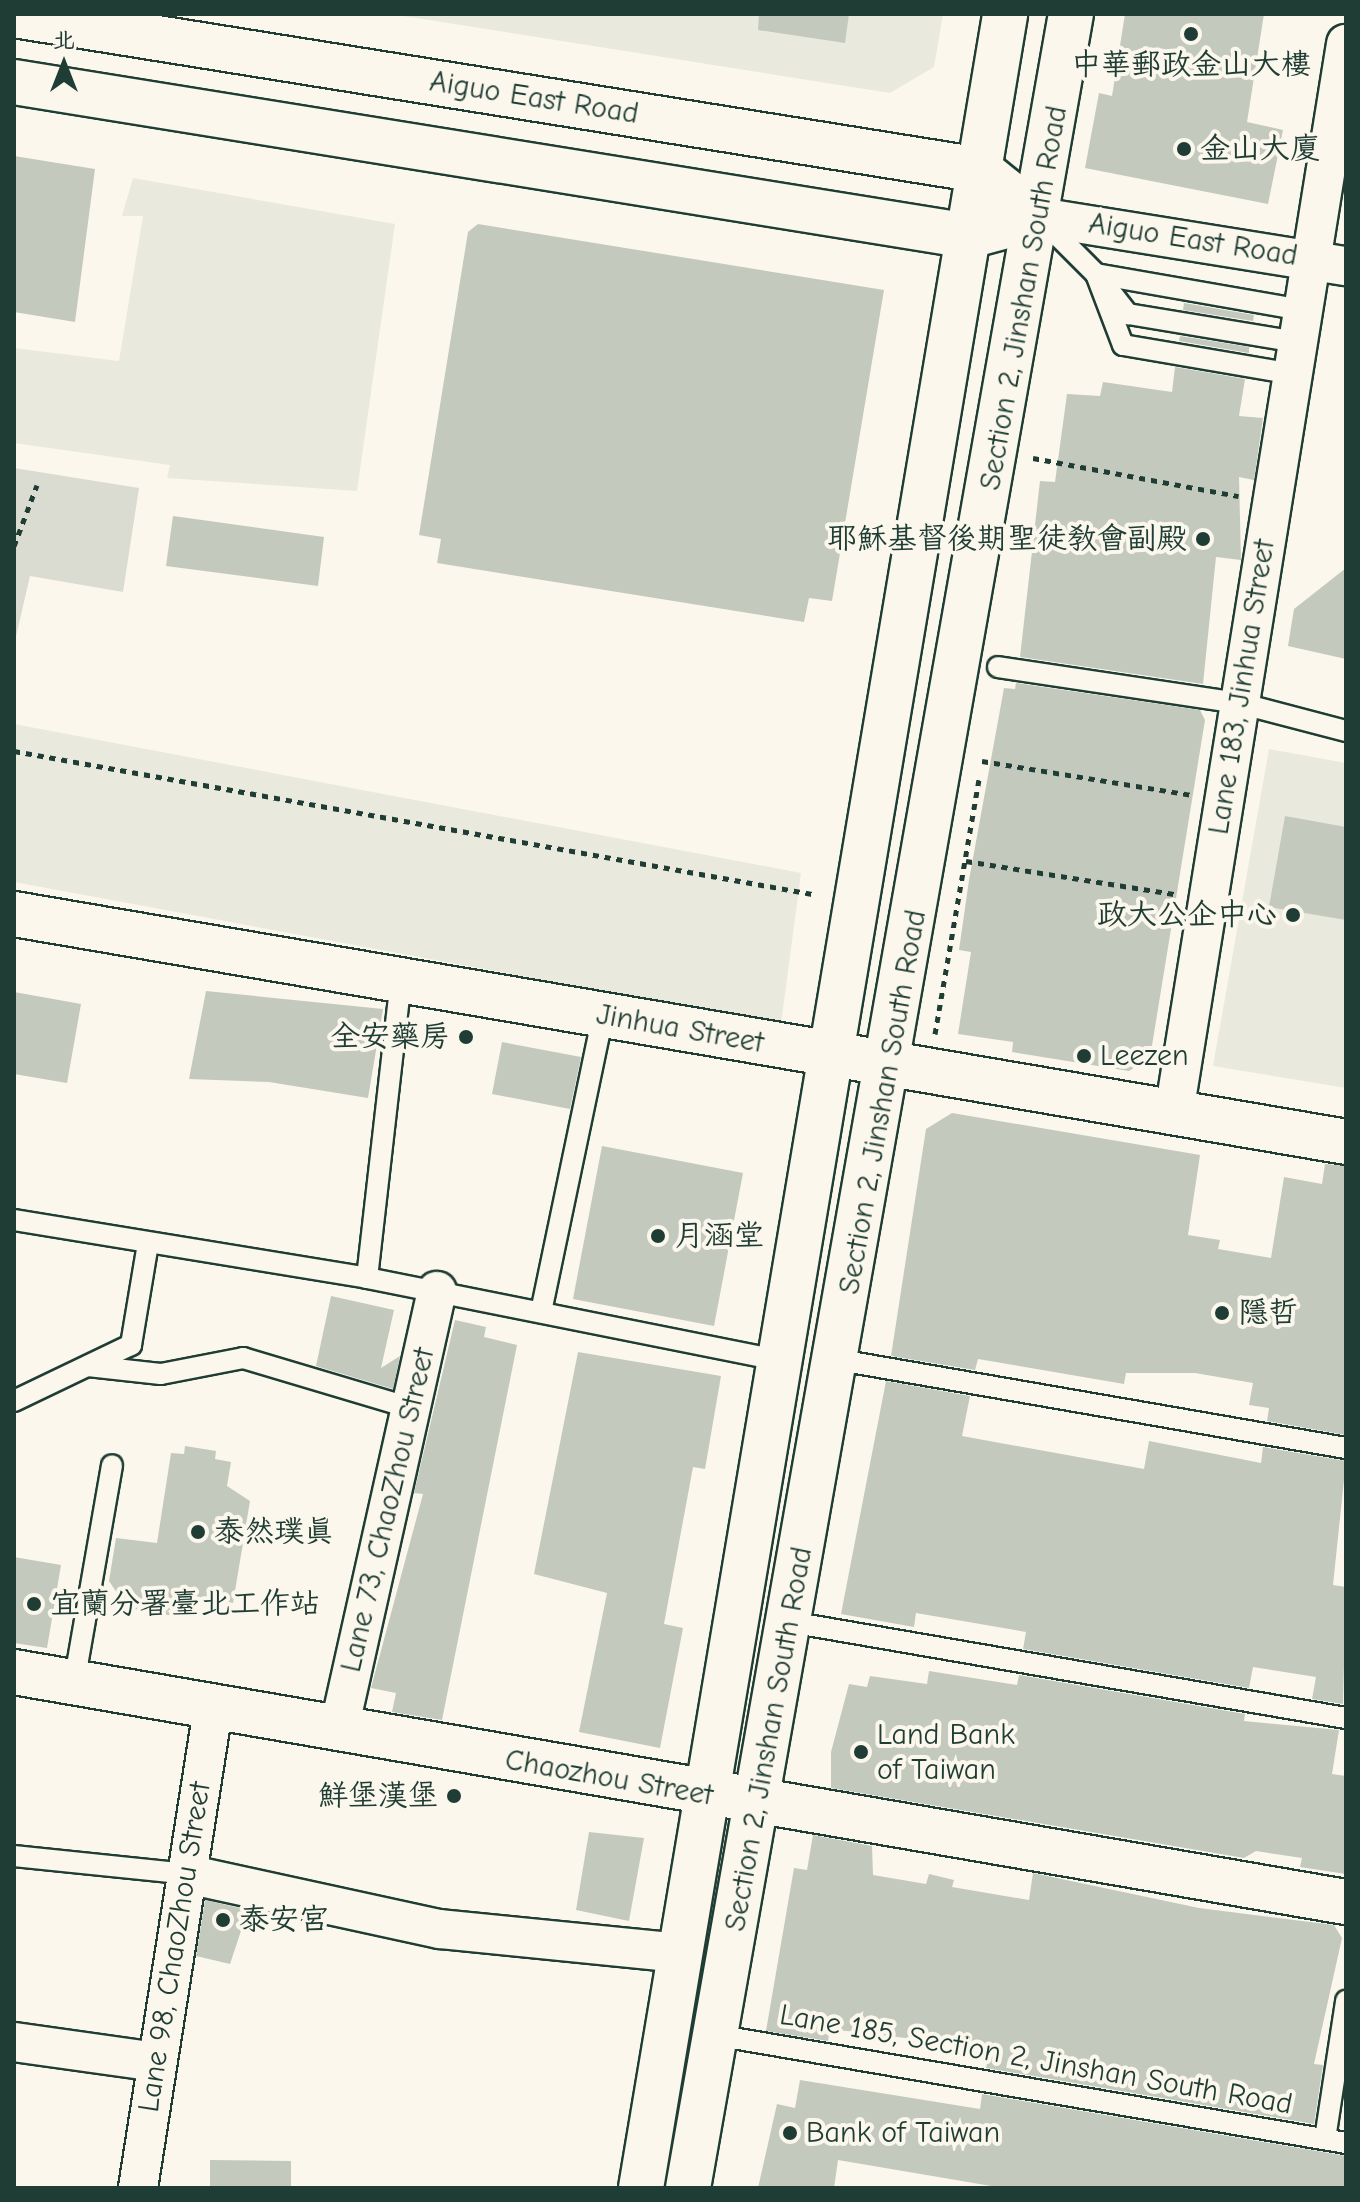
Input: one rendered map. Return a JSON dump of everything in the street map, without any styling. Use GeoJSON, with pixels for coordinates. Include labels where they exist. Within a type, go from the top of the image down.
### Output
{"type":"FeatureCollection","features":[{"type":"Feature","properties":{"kind":"street","name":"Section 2, Jinshan South Road"},"geometry":{"type":"LineString","coordinates":[[641,2188],[679,1953],[784,1361],[1005,14]]}},
{"type":"Feature","properties":{"kind":"street","name":"Section 2, Jinshan South Road"},"geometry":{"type":"LineString","coordinates":[[688,2188],[755,1804],[839,1360],[888,1066],[1039,217],[1071,14]]}},
{"type":"Feature","properties":{"kind":"street","name":"Aiguo East Road"},"geometry":{"type":"LineString","coordinates":[[14,15],[980,170],[1039,217]]}},
{"type":"Feature","properties":{"kind":"street","name":"Lane 183, Jinhua Street"},"geometry":{"type":"LineString","coordinates":[[1174,1113],[1298,342],[1329,263],[1346,44]]}},
{"type":"Feature","properties":{"kind":"street","name":"Aiguo East Road"},"geometry":{"type":"LineString","coordinates":[[14,82],[969,236],[1039,217],[1329,263]]}},
{"type":"Feature","properties":{"kind":"street","name":"Jinhua Street"},"geometry":{"type":"LineString","coordinates":[[14,914],[1346,1142]]}},
{"type":"Feature","properties":{"kind":"street","name":"Lane 73, ChaoZhou Street"},"geometry":{"type":"LineString","coordinates":[[339,1729],[437,1291]]}},
{"type":"Feature","properties":{"kind":"street","name":"Chaozhou Street"},"geometry":{"type":"LineString","coordinates":[[14,1672],[707,1796],[1346,1902]]}},
{"type":"Feature","properties":{"kind":"street","name":"Lane 98, ChaoZhou Street"},"geometry":{"type":"LineString","coordinates":[[138,2188],[213,1707]]}},
{"type":"Feature","properties":{"kind":"street"},"geometry":{"type":"LineString","coordinates":[[187,1874],[412,1924],[679,1953]]}},
{"type":"Feature","properties":{"kind":"street"},"geometry":{"type":"LineString","coordinates":[[14,2042],[156,2062]]}},
{"type":"Feature","properties":{"kind":"lane"},"geometry":{"type":"LineString","coordinates":[[1039,217],[1096,274],[1128,314],[1298,342]]}},
{"type":"Feature","properties":{"kind":"lane"},"geometry":{"type":"LineString","coordinates":[[1096,274],[1123,345],[1298,342]]}},
{"type":"Feature","properties":{"kind":"lane"},"geometry":{"type":"LineString","coordinates":[[1096,274],[1298,342]]}},
{"type":"Feature","properties":{"kind":"lane"},"geometry":{"type":"LineString","coordinates":[[998,667],[1239,703],[1346,731]]}},
{"type":"Feature","properties":{"kind":"lane"},"geometry":{"type":"LineString","coordinates":[[367,1278],[401,980]]}},
{"type":"Feature","properties":{"kind":"lane"},"geometry":{"type":"LineString","coordinates":[[541,1312],[603,1016]]}},
{"type":"Feature","properties":{"kind":"lane"},"geometry":{"type":"LineString","coordinates":[[14,1220],[367,1278],[784,1361]]}},
{"type":"Feature","properties":{"kind":"lane"},"geometry":{"type":"LineString","coordinates":[[14,1401],[131,1345],[148,1243]]}},
{"type":"Feature","properties":{"kind":"lane"},"geometry":{"type":"LineString","coordinates":[[88,1366],[161,1374],[243,1358],[411,1408]]}},
{"type":"Feature","properties":{"kind":"lane"},"geometry":{"type":"LineString","coordinates":[[839,1360],[1346,1448]]}},
{"type":"Feature","properties":{"kind":"lane"},"geometry":{"type":"LineString","coordinates":[[74,1683],[112,1465]]}},
{"type":"Feature","properties":{"kind":"lane"},"geometry":{"type":"LineString","coordinates":[[790,1622],[1346,1718]]}},
{"type":"Feature","properties":{"kind":"lane"},"geometry":{"type":"LineString","coordinates":[[14,1856],[187,1874]]}},
{"type":"Feature","properties":{"kind":"lane"},"geometry":{"type":"LineString","coordinates":[[1325,2139],[1346,2001]]}},
{"type":"Feature","properties":{"kind":"lane","name":"Lane 185, Section 2, Jinshan South Road"},"geometry":{"type":"LineString","coordinates":[[715,2035],[1346,2143]]}},
{"type":"Feature","properties":{"kind":"path"},"geometry":{"type":"LineString","coordinates":[[1033,458],[1272,502]]}},
{"type":"Feature","properties":{"kind":"path"},"geometry":{"type":"LineString","coordinates":[[14,546],[37,485]]}},
{"type":"Feature","properties":{"kind":"path"},"geometry":{"type":"LineString","coordinates":[[14,751],[812,894]]}},
{"type":"Feature","properties":{"kind":"path"},"geometry":{"type":"LineString","coordinates":[[982,761],[1224,800]]}},
{"type":"Feature","properties":{"kind":"path"},"geometry":{"type":"LineString","coordinates":[[966,861],[1208,899]]}},
{"type":"Feature","properties":{"kind":"shaded area"},"geometry":{"type":"Polygon","coordinates":[[[391,14],[943,14],[934,67],[890,93],[391,14]]]}},
{"type":"Feature","properties":{"kind":"shaded area"},"geometry":{"type":"Polygon","coordinates":[[[133,178],[395,224],[357,491],[167,478],[170,465],[14,443],[14,348],[119,361],[143,216],[122,216],[133,178]]]}},
{"type":"Feature","properties":{"kind":"shaded area"},"geometry":{"type":"Polygon","coordinates":[[[14,468],[139,488],[123,592],[30,576],[14,645],[14,468]]]}},
{"type":"Feature","properties":{"kind":"shaded area"},"geometry":{"type":"Polygon","coordinates":[[[14,724],[801,873],[781,1024],[14,882],[14,724]]]}},
{"type":"Feature","properties":{"kind":"shaded area","name":"政大公企中心"},"geometry":{"type":"Polygon","coordinates":[[[1269,749],[1346,763],[1346,1088],[1213,1066],[1269,749]]]}},
{"type":"Feature","properties":{"kind":"building"},"geometry":{"type":"Polygon","coordinates":[[[759,14],[849,14],[845,43],[758,30],[759,14]]]}},
{"type":"Feature","properties":{"kind":"building"},"geometry":{"type":"Polygon","coordinates":[[[1125,14],[1264,14],[1247,122],[1283,130],[1268,204],[1085,168],[1099,93],[1112,96],[1125,14]]]}},
{"type":"Feature","properties":{"kind":"building"},"geometry":{"type":"Polygon","coordinates":[[[14,156],[95,169],[75,322],[14,312],[14,156]]]}},
{"type":"Feature","properties":{"kind":"building"},"geometry":{"type":"Polygon","coordinates":[[[478,224],[884,290],[832,601],[809,598],[804,622],[437,563],[441,539],[419,535],[468,232],[478,224]]]}},
{"type":"Feature","properties":{"kind":"building"},"geometry":{"type":"Polygon","coordinates":[[[1184,303],[1254,315],[1253,321],[1183,310],[1184,303]]]}},
{"type":"Feature","properties":{"kind":"building"},"geometry":{"type":"Polygon","coordinates":[[[1180,336],[1249,347],[1249,353],[1179,341],[1180,336]]]}},
{"type":"Feature","properties":{"kind":"building"},"geometry":{"type":"Polygon","coordinates":[[[1175,367],[1245,379],[1239,416],[1263,418],[1254,480],[1239,477],[1241,560],[1216,557],[1203,684],[1020,657],[1040,481],[1055,482],[1067,394],[1100,396],[1103,382],[1172,392],[1175,367]]]}},
{"type":"Feature","properties":{"kind":"building"},"geometry":{"type":"Polygon","coordinates":[[[173,516],[324,537],[318,586],[166,566],[173,516]]]}},
{"type":"Feature","properties":{"kind":"building"},"geometry":{"type":"Polygon","coordinates":[[[1346,568],[1346,659],[1288,646],[1294,609],[1346,568]]]}},
{"type":"Feature","properties":{"kind":"building"},"geometry":{"type":"Polygon","coordinates":[[[1016,683],[1200,710],[1205,720],[1150,1058],[1129,1071],[1012,1052],[1013,1042],[958,1034],[971,952],[959,950],[969,880],[1004,688],[1015,689],[1016,683]]]}},
{"type":"Feature","properties":{"kind":"building"},"geometry":{"type":"Polygon","coordinates":[[[1285,816],[1346,827],[1346,920],[1269,907],[1285,816]]]}},
{"type":"Feature","properties":{"kind":"building"},"geometry":{"type":"Polygon","coordinates":[[[206,991],[383,1009],[368,1098],[269,1082],[189,1079],[206,991]]]}},
{"type":"Feature","properties":{"kind":"building"},"geometry":{"type":"Polygon","coordinates":[[[14,992],[81,1004],[67,1083],[14,1074],[14,992]]]}},
{"type":"Feature","properties":{"kind":"building"},"geometry":{"type":"Polygon","coordinates":[[[502,1042],[581,1057],[570,1109],[492,1094],[502,1042]]]}},
{"type":"Feature","properties":{"kind":"building"},"geometry":{"type":"Polygon","coordinates":[[[952,1113],[1200,1155],[1188,1235],[1220,1240],[1218,1249],[1271,1258],[1284,1177],[1322,1184],[1325,1164],[1346,1166],[1346,1435],[1267,1421],[1269,1408],[1249,1405],[1253,1383],[1195,1373],[1126,1373],[1124,1384],[978,1359],[975,1370],[891,1356],[926,1129],[952,1113]]]}},
{"type":"Feature","properties":{"kind":"building","name":"月涵堂"},"geometry":{"type":"Polygon","coordinates":[[[602,1146],[743,1173],[714,1326],[573,1299],[602,1146]]]}},
{"type":"Feature","properties":{"kind":"building"},"geometry":{"type":"Polygon","coordinates":[[[331,1296],[394,1310],[381,1368],[400,1356],[393,1389],[316,1366],[331,1296]]]}},
{"type":"Feature","properties":{"kind":"building"},"geometry":{"type":"Polygon","coordinates":[[[455,1320],[486,1327],[484,1337],[517,1345],[442,1720],[392,1712],[396,1693],[371,1688],[423,1494],[414,1493],[455,1320]]]}},
{"type":"Feature","properties":{"kind":"building"},"geometry":{"type":"Polygon","coordinates":[[[578,1352],[721,1376],[705,1469],[693,1467],[664,1624],[683,1628],[660,1748],[579,1732],[607,1593],[534,1574],[578,1352]]]}},
{"type":"Feature","properties":{"kind":"building"},"geometry":{"type":"Polygon","coordinates":[[[886,1381],[970,1396],[962,1436],[1144,1469],[1149,1441],[1261,1463],[1263,1447],[1346,1461],[1333,1585],[1346,1587],[1343,1704],[1312,1699],[1316,1677],[1253,1667],[1249,1688],[1023,1649],[1026,1632],[916,1613],[914,1627],[841,1614],[886,1381]]]}},
{"type":"Feature","properties":{"kind":"building","name":"泰然璞真"},"geometry":{"type":"Polygon","coordinates":[[[185,1446],[216,1451],[215,1459],[231,1462],[227,1486],[250,1501],[233,1603],[176,1593],[174,1616],[127,1608],[109,1581],[116,1538],[157,1543],[171,1453],[184,1454],[185,1446]]]}},
{"type":"Feature","properties":{"kind":"building","name":"宜蘭分署臺北工作站"},"geometry":{"type":"Polygon","coordinates":[[[14,1557],[61,1565],[47,1648],[14,1643],[14,1557]]]}},
{"type":"Feature","properties":{"kind":"building"},"geometry":{"type":"Polygon","coordinates":[[[929,1671],[1017,1685],[1019,1675],[1245,1714],[1244,1721],[1339,1730],[1332,1774],[1346,1776],[1346,1874],[1300,1867],[1302,1858],[1256,1851],[1244,1858],[831,1788],[831,1752],[849,1684],[867,1687],[870,1676],[927,1684],[929,1671]]]}},
{"type":"Feature","properties":{"kind":"building"},"geometry":{"type":"Polygon","coordinates":[[[589,1832],[644,1838],[629,1921],[576,1910],[589,1832]]]}},
{"type":"Feature","properties":{"kind":"building"},"geometry":{"type":"Polygon","coordinates":[[[813,1835],[872,1846],[873,1875],[926,1884],[929,1874],[954,1880],[952,1887],[1029,1900],[1033,1873],[1199,1908],[1334,1925],[1342,1938],[1314,2064],[1323,2065],[1314,2124],[986,2068],[989,2052],[964,2045],[830,2029],[828,2041],[766,2031],[794,1868],[807,1870],[813,1835]]]}},
{"type":"Feature","properties":{"kind":"building","name":"泰安宮"},"geometry":{"type":"Polygon","coordinates":[[[205,1900],[248,1910],[230,1964],[196,1956],[205,1900]]]}},
{"type":"Feature","properties":{"kind":"building"},"geometry":{"type":"Polygon","coordinates":[[[800,2080],[980,2109],[982,2094],[1346,2156],[1346,2188],[1003,2188],[838,2160],[834,2188],[758,2188],[777,2104],[795,2108],[800,2080]]]}},
{"type":"Feature","properties":{"kind":"building"},"geometry":{"type":"Polygon","coordinates":[[[210,2160],[291,2161],[291,2188],[210,2188],[210,2160]]]}},
{"type":"Feature","properties":{"kind":"place","name":"中華郵政金山大樓"},"geometry":{"type":"Point","coordinates":[1191,34]}},
{"type":"Feature","properties":{"kind":"place","name":"金山大廈"},"geometry":{"type":"Point","coordinates":[1184,149]}},
{"type":"Feature","properties":{"kind":"place","name":"耶穌基督後期聖徒教會副殿"},"geometry":{"type":"Point","coordinates":[1203,539]}},
{"type":"Feature","properties":{"kind":"place","name":"政大公企中心"},"geometry":{"type":"Point","coordinates":[1293,915]}},
{"type":"Feature","properties":{"kind":"place","name":"全安藥房"},"geometry":{"type":"Point","coordinates":[466,1037]}},
{"type":"Feature","properties":{"kind":"place","name":"Leezen"},"geometry":{"type":"Point","coordinates":[1084,1056]}},
{"type":"Feature","properties":{"kind":"place","name":"月涵堂"},"geometry":{"type":"Point","coordinates":[658,1236]}},
{"type":"Feature","properties":{"kind":"place","name":"隱哲"},"geometry":{"type":"Point","coordinates":[1222,1313]}},
{"type":"Feature","properties":{"kind":"place","name":"泰然璞真"},"geometry":{"type":"Point","coordinates":[198,1532]}},
{"type":"Feature","properties":{"kind":"place","name":"宜蘭分署臺北工作站"},"geometry":{"type":"Point","coordinates":[34,1604]}},
{"type":"Feature","properties":{"kind":"place","name":"Land Bank of Taiwan"},"geometry":{"type":"Point","coordinates":[861,1752]}},
{"type":"Feature","properties":{"kind":"place","name":"鮮堡漢堡"},"geometry":{"type":"Point","coordinates":[454,1796]}},
{"type":"Feature","properties":{"kind":"place","name":"泰安宮"},"geometry":{"type":"Point","coordinates":[223,1920]}},
{"type":"Feature","properties":{"kind":"place","name":"Bank of Taiwan"},"geometry":{"type":"Point","coordinates":[790,2133]}}]}
